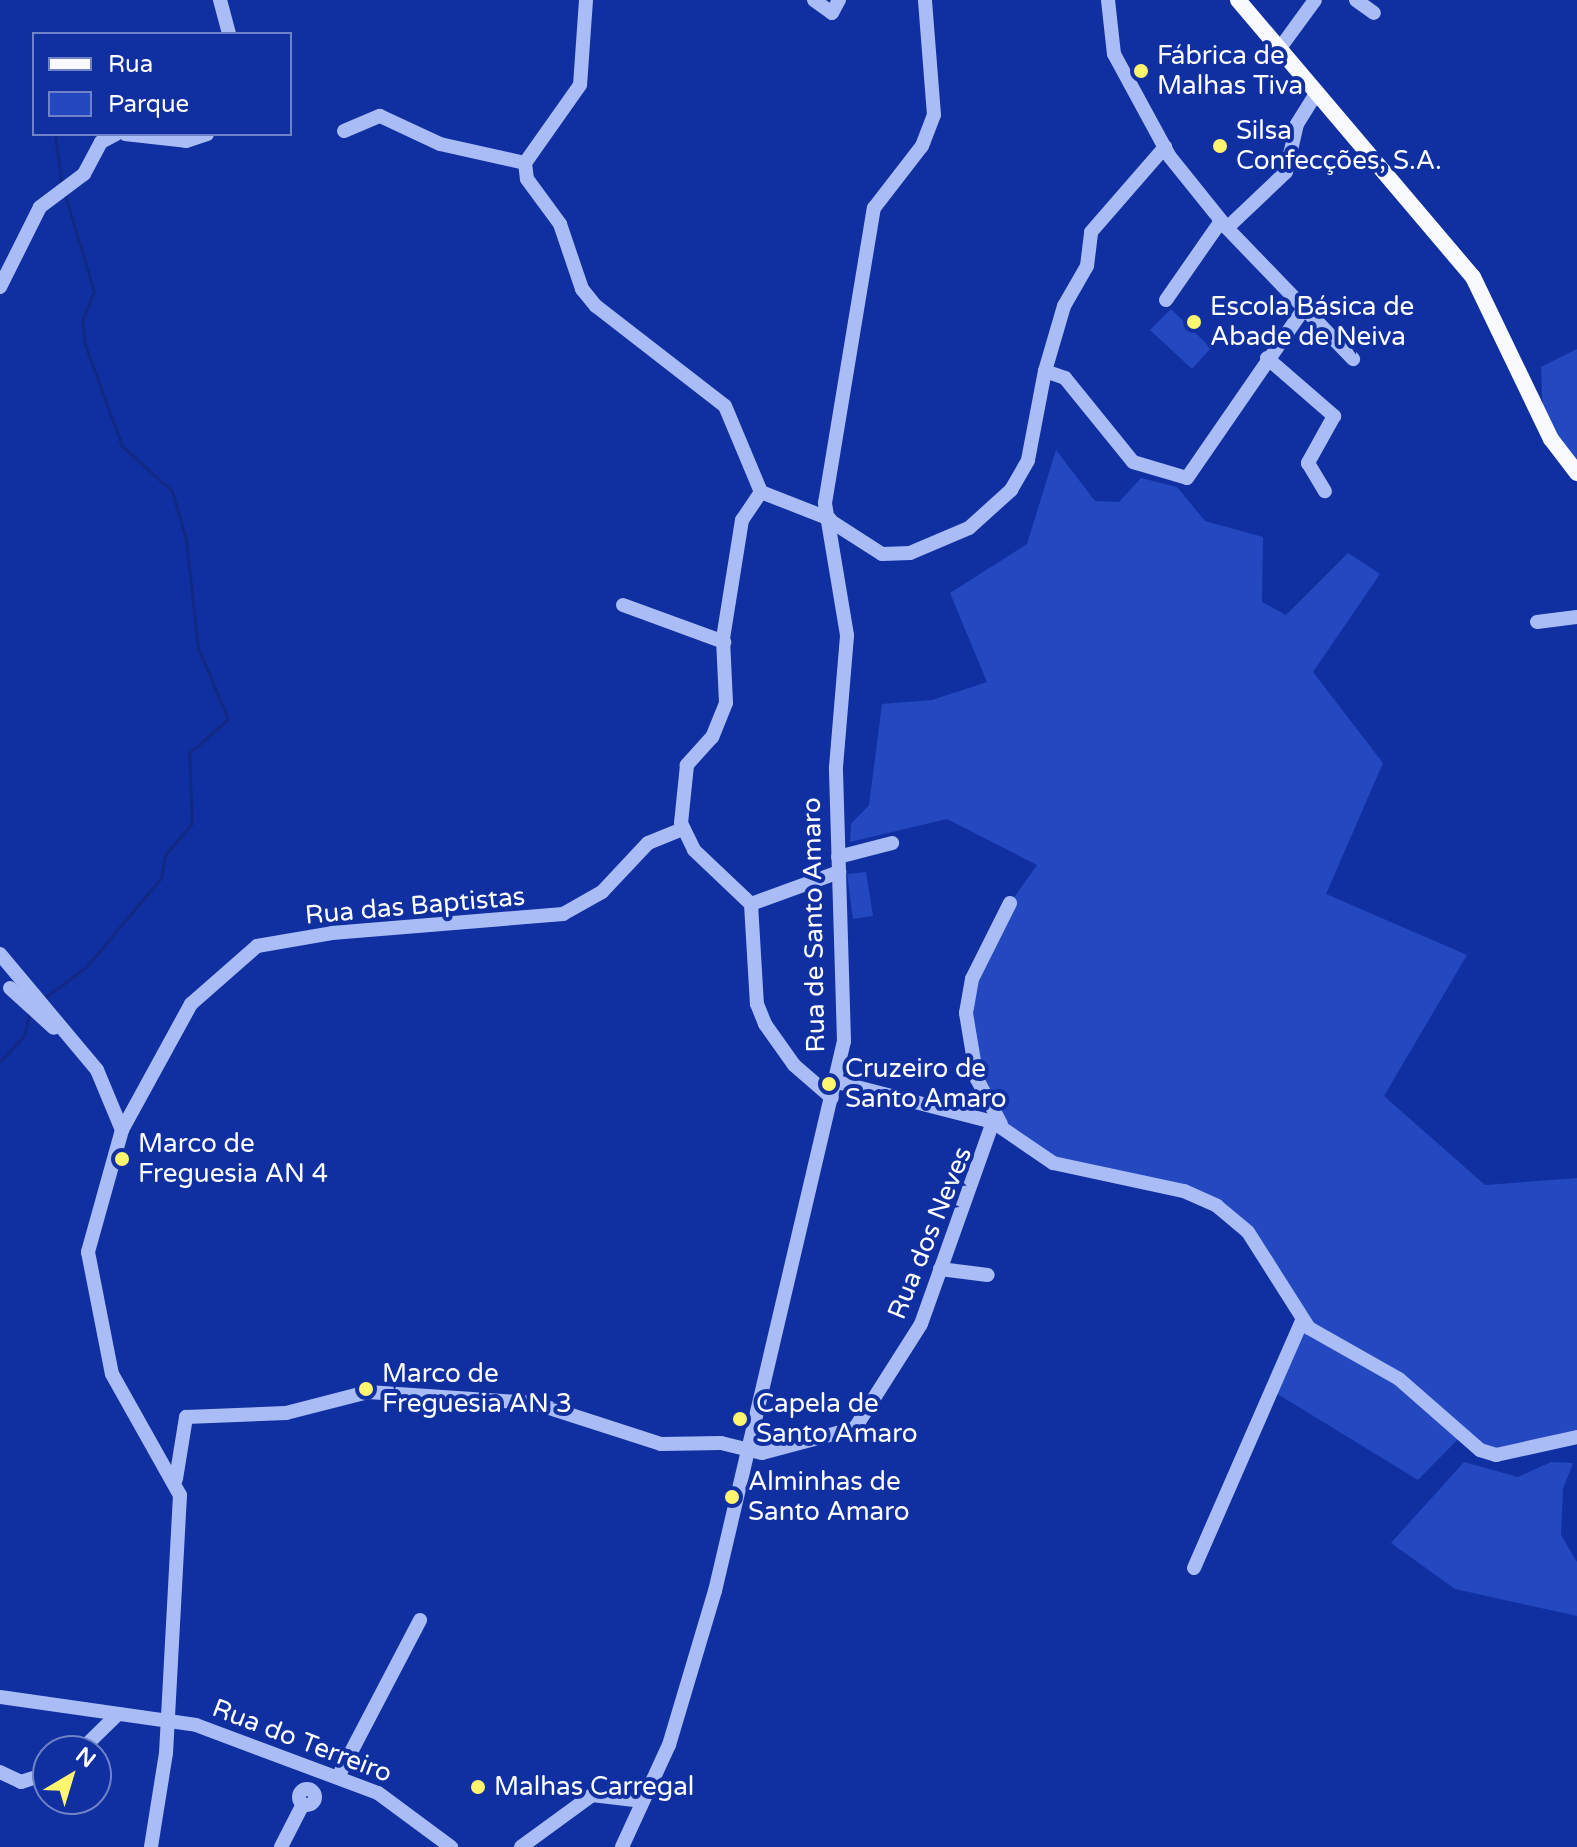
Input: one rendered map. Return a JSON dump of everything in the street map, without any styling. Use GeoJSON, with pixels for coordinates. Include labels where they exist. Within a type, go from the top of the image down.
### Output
{"type":"FeatureCollection","features":[{"type":"Feature","properties":{"kind":"main road"},"geometry":{"type":"LineString","coordinates":[[1238,0],[1473,277],[1551,439],[1577,473]]}},
{"type":"Feature","properties":{"kind":"street"},"geometry":{"type":"LineString","coordinates":[[220,0],[228,32]]}},
{"type":"Feature","properties":{"kind":"street"},"geometry":{"type":"LineString","coordinates":[[586,0],[580,85],[525,163],[527,179],[560,224],[582,289],[725,406],[761,492],[831,521],[889,556],[969,528],[1020,477],[1064,306],[1087,266],[1091,232],[1165,147]]}},
{"type":"Feature","properties":{"kind":"street"},"geometry":{"type":"LineString","coordinates":[[814,0],[832,13],[839,0]]}},
{"type":"Feature","properties":{"kind":"street","name":"Rua de Santo Amaro"},"geometry":{"type":"LineString","coordinates":[[622,1847],[643,1801],[694,1666],[751,1450],[837,1077],[844,1014],[838,865],[847,635],[831,521],[825,503],[831,434],[855,348],[874,208],[922,146],[934,115],[925,0]]}},
{"type":"Feature","properties":{"kind":"street"},"geometry":{"type":"LineString","coordinates":[[1108,0],[1114,54],[1165,147],[1224,225],[1302,311],[1353,359]]}},
{"type":"Feature","properties":{"kind":"street"},"geometry":{"type":"LineString","coordinates":[[1280,48],[1315,0]]}},
{"type":"Feature","properties":{"kind":"street"},"geometry":{"type":"LineString","coordinates":[[1356,0],[1374,13]]}},
{"type":"Feature","properties":{"kind":"street"},"geometry":{"type":"LineString","coordinates":[[1166,300],[1224,225],[1286,172],[1297,124],[1317,92]]}},
{"type":"Feature","properties":{"kind":"street"},"geometry":{"type":"LineString","coordinates":[[344,131],[380,116],[452,148],[525,163]]}},
{"type":"Feature","properties":{"kind":"street"},"geometry":{"type":"LineString","coordinates":[[0,287],[40,207],[84,174],[101,142],[112,136]]}},
{"type":"Feature","properties":{"kind":"street"},"geometry":{"type":"LineString","coordinates":[[142,136],[186,141],[201,136]]}},
{"type":"Feature","properties":{"kind":"street"},"geometry":{"type":"LineString","coordinates":[[1045,371],[1065,378],[1133,462],[1187,478],[1302,311]]}},
{"type":"Feature","properties":{"kind":"street"},"geometry":{"type":"LineString","coordinates":[[1267,358],[1334,416],[1308,463],[1325,491]]}},
{"type":"Feature","properties":{"kind":"street"},"geometry":{"type":"LineString","coordinates":[[761,492],[742,520],[724,642],[726,703],[680,784],[683,829],[694,850],[751,904],[757,1004],[797,1068],[832,1098]]}},
{"type":"Feature","properties":{"kind":"street"},"geometry":{"type":"LineString","coordinates":[[623,605],[724,642]]}},
{"type":"Feature","properties":{"kind":"street"},"geometry":{"type":"LineString","coordinates":[[1537,622],[1577,617]]}},
{"type":"Feature","properties":{"kind":"street","name":"Rua das Baptistas"},"geometry":{"type":"LineString","coordinates":[[122,1130],[191,1004],[257,946],[332,933],[563,914],[602,892],[648,843],[683,829]]}},
{"type":"Feature","properties":{"kind":"street"},"geometry":{"type":"LineString","coordinates":[[751,904],[892,843]]}},
{"type":"Feature","properties":{"kind":"street"},"geometry":{"type":"LineString","coordinates":[[997,1123],[977,1079],[966,1013],[972,979],[1010,903]]}},
{"type":"Feature","properties":{"kind":"street"},"geometry":{"type":"LineString","coordinates":[[0,954],[111,1091],[122,1130],[117,1155],[90,1229],[91,1265],[112,1374],[176,1479],[180,1532],[168,1717],[151,1847]]}},
{"type":"Feature","properties":{"kind":"street"},"geometry":{"type":"LineString","coordinates":[[10,988],[65,1032]]}},
{"type":"Feature","properties":{"kind":"street"},"geometry":{"type":"LineString","coordinates":[[797,1068],[817,1078],[837,1077],[997,1123],[1053,1163],[1159,1184],[1217,1206],[1248,1232],[1302,1321],[1399,1379],[1480,1450],[1496,1455],[1577,1437]]}},
{"type":"Feature","properties":{"kind":"street","name":"Rua dos Neves"},"geometry":{"type":"LineString","coordinates":[[176,1479],[186,1417],[286,1413],[368,1392],[534,1403],[661,1444],[772,1453],[855,1428],[921,1324],[997,1123]]}},
{"type":"Feature","properties":{"kind":"street"},"geometry":{"type":"LineString","coordinates":[[940,1269],[988,1275]]}},
{"type":"Feature","properties":{"kind":"street"},"geometry":{"type":"LineString","coordinates":[[1194,1568],[1302,1321]]}},
{"type":"Feature","properties":{"kind":"street"},"geometry":{"type":"LineString","coordinates":[[339,1775],[420,1620]]}},
{"type":"Feature","properties":{"kind":"street","name":"Rua do Terreiro"},"geometry":{"type":"LineString","coordinates":[[0,1697],[118,1714],[168,1717],[339,1775],[408,1811],[451,1847]]}},
{"type":"Feature","properties":{"kind":"street"},"geometry":{"type":"LineString","coordinates":[[96,1735],[118,1714]]}},
{"type":"Feature","properties":{"kind":"street"},"geometry":{"type":"LineString","coordinates":[[0,1772],[21,1782],[32,1778]]}},
{"type":"Feature","properties":{"kind":"street"},"geometry":{"type":"LineString","coordinates":[[521,1847],[592,1795],[643,1801]]}},
{"type":"Feature","properties":{"kind":"street"},"geometry":{"type":"LineString","coordinates":[[281,1847],[303,1804]]}},
{"type":"Feature","properties":{"kind":"green space"},"geometry":{"type":"Polygon","coordinates":[[[1171,309],[1211,348],[1192,369],[1150,330],[1171,309]]]}},
{"type":"Feature","properties":{"kind":"green space"},"geometry":{"type":"Polygon","coordinates":[[[1577,349],[1577,468],[1543,417],[1541,367],[1577,349]]]}},
{"type":"Feature","properties":{"kind":"green space"},"geometry":{"type":"Polygon","coordinates":[[[1056,450],[1095,501],[1119,502],[1141,478],[1177,487],[1205,521],[1263,537],[1262,602],[1286,615],[1348,553],[1380,574],[1313,672],[1383,763],[1326,894],[1467,955],[1384,1096],[1485,1185],[1577,1178],[1577,1437],[1496,1455],[1462,1435],[1418,1480],[1271,1390],[1302,1320],[1248,1231],[1184,1191],[1080,1172],[1001,1124],[977,1079],[966,1013],[1010,903],[1037,865],[947,819],[850,842],[851,824],[869,805],[882,704],[932,700],[987,682],[950,593],[1027,544],[1056,450]]]}},
{"type":"Feature","properties":{"kind":"green space"},"geometry":{"type":"Polygon","coordinates":[[[866,872],[873,916],[853,919],[847,874],[866,872]]]}},
{"type":"Feature","properties":{"kind":"green space"},"geometry":{"type":"Polygon","coordinates":[[[1464,1462],[1518,1477],[1551,1462],[1573,1463],[1563,1489],[1561,1535],[1577,1562],[1577,1616],[1455,1589],[1391,1543],[1464,1462]]]}},
{"type":"Feature","properties":{"kind":"waterway"},"geometry":{"type":"LineString","coordinates":[[55,136],[61,181]]}},
{"type":"Feature","properties":{"kind":"waterway"},"geometry":{"type":"LineString","coordinates":[[43,999],[86,967],[161,878],[165,855],[192,823],[189,753],[228,719],[198,648],[186,539],[172,491],[122,446],[85,345],[82,321],[94,292],[65,195]]}},
{"type":"Feature","properties":{"kind":"waterway"},"geometry":{"type":"LineString","coordinates":[[0,1061],[24,1036],[29,1014]]}},
{"type":"Feature","properties":{"kind":"place","name":"Fábrica de Malhas Tiva"},"geometry":{"type":"Point","coordinates":[1141,71]}},
{"type":"Feature","properties":{"kind":"place","name":"Silsa Confecções, S.A."},"geometry":{"type":"Point","coordinates":[1220,146]}},
{"type":"Feature","properties":{"kind":"place","name":"Escola Básica de Abade de Neiva"},"geometry":{"type":"Point","coordinates":[1194,322]}},
{"type":"Feature","properties":{"kind":"place","name":"Cruzeiro de Santo Amaro"},"geometry":{"type":"Point","coordinates":[829,1084]}},
{"type":"Feature","properties":{"kind":"place","name":"Marco de Freguesia AN 4"},"geometry":{"type":"Point","coordinates":[122,1159]}},
{"type":"Feature","properties":{"kind":"place","name":"Marco de Freguesia AN 3"},"geometry":{"type":"Point","coordinates":[366,1389]}},
{"type":"Feature","properties":{"kind":"place","name":"Capela de Santo Amaro"},"geometry":{"type":"Point","coordinates":[740,1419]}},
{"type":"Feature","properties":{"kind":"place","name":"Alminhas de Santo Amaro"},"geometry":{"type":"Point","coordinates":[732,1497]}},
{"type":"Feature","properties":{"kind":"place","name":"Malhas Carregal"},"geometry":{"type":"Point","coordinates":[478,1787]}}]}
